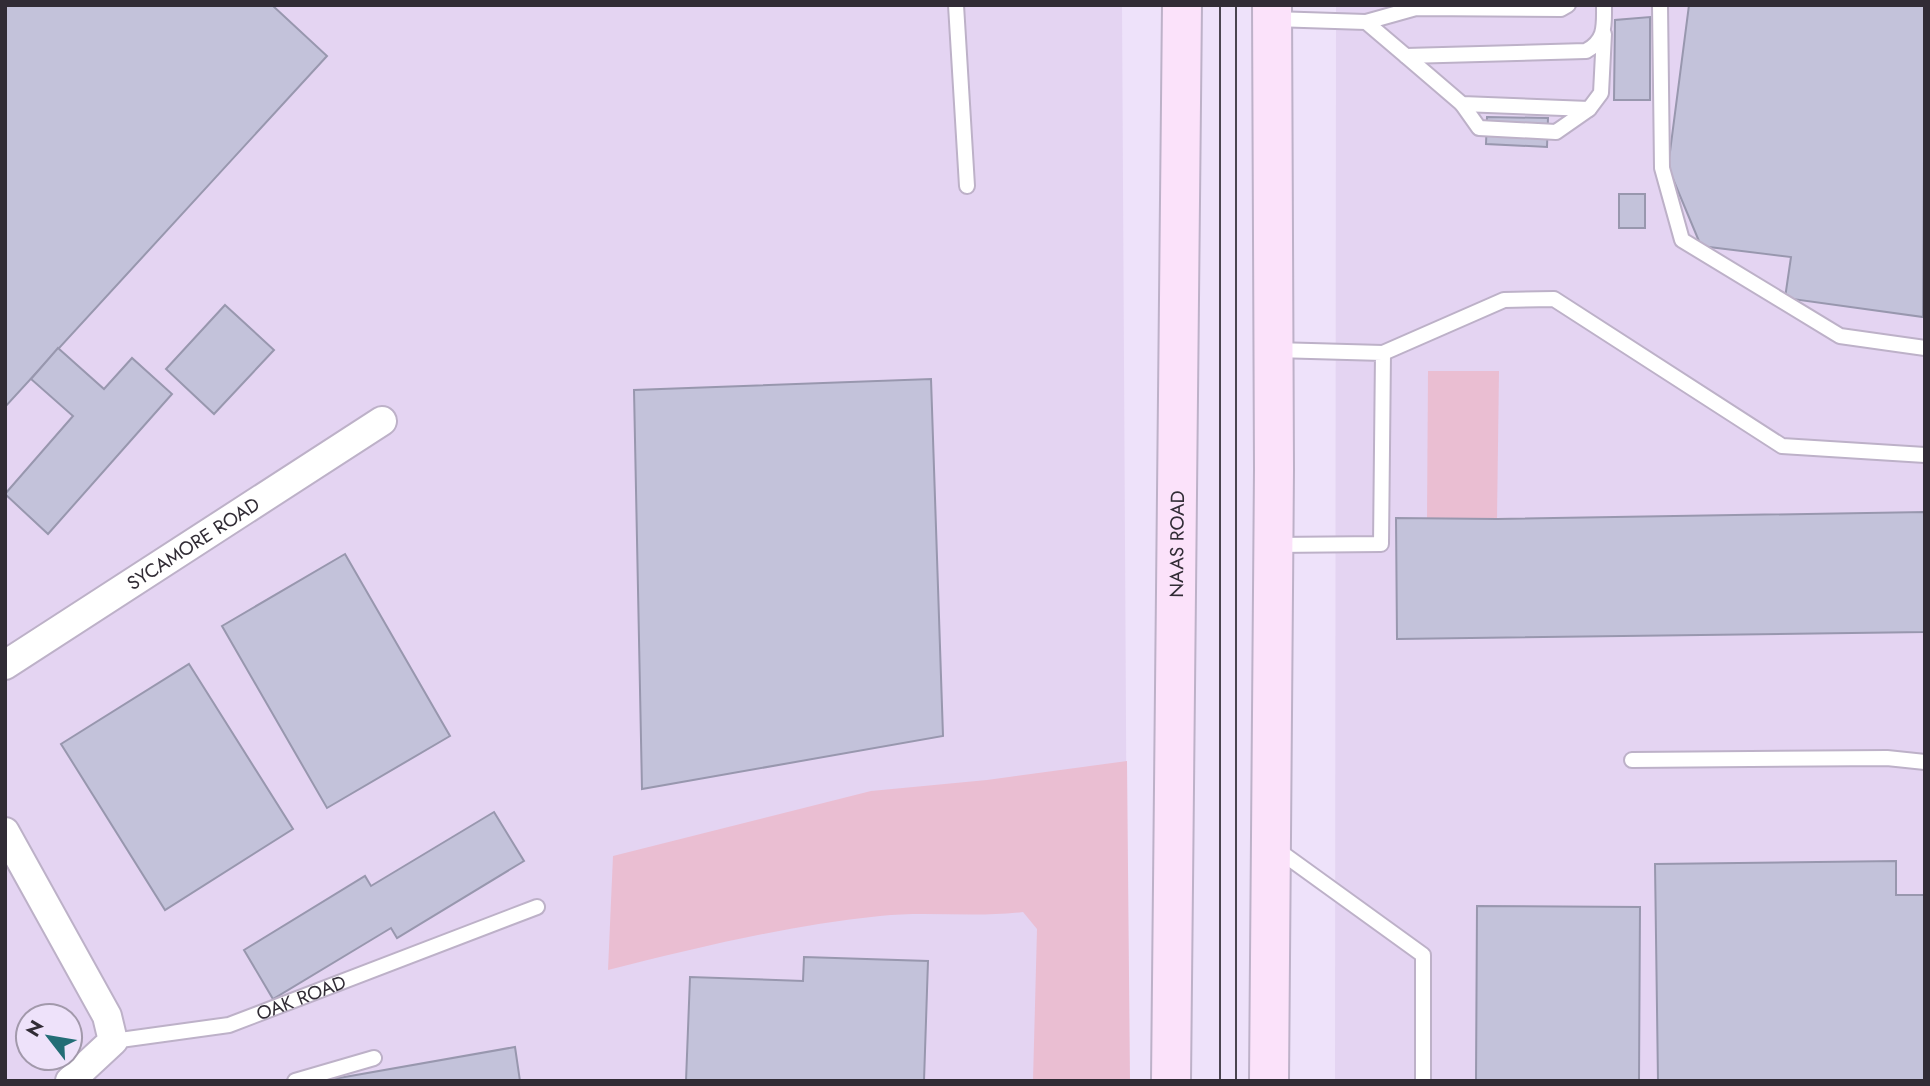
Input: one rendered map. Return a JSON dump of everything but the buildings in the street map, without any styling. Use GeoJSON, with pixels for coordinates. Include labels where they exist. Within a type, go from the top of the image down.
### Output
{"type":"FeatureCollection","features":[{"type":"Feature","properties":{"kind":"main road","name":"NAAS ROAD"},"geometry":{"type":"LineString","coordinates":[[1171,1081],[1182,5]]}},
{"type":"Feature","properties":{"kind":"main road"},"geometry":{"type":"LineString","coordinates":[[1269,1081],[1274,545],[1272,12]]}},
{"type":"Feature","properties":{"kind":"street","name":"SYCAMORE ROAD"},"geometry":{"type":"LineString","coordinates":[[5,665],[382,421]]}},
{"type":"Feature","properties":{"kind":"street"},"geometry":{"type":"LineString","coordinates":[[5,832],[107,1016],[113,1041],[70,1081]]}},
{"type":"Feature","properties":{"kind":"lane"},"geometry":{"type":"LineString","coordinates":[[956,5],[967,186]]}},
{"type":"Feature","properties":{"kind":"lane"},"geometry":{"type":"LineString","coordinates":[[1366,22],[1367,5]]}},
{"type":"Feature","properties":{"kind":"lane"},"geometry":{"type":"LineString","coordinates":[[1272,12],[1366,22],[1416,8],[1561,9],[1568,5]]}},
{"type":"Feature","properties":{"kind":"lane"},"geometry":{"type":"LineString","coordinates":[[1366,22],[1462,104],[1479,128],[1556,132],[1589,109],[1601,93],[1604,5]]}},
{"type":"Feature","properties":{"kind":"lane"},"geometry":{"type":"LineString","coordinates":[[1660,5],[1662,168],[1682,240],[1840,336],[1925,348]]}},
{"type":"Feature","properties":{"kind":"lane"},"geometry":{"type":"LineString","coordinates":[[1406,56],[1586,51],[1597,45],[1604,33]]}},
{"type":"Feature","properties":{"kind":"lane"},"geometry":{"type":"LineString","coordinates":[[1462,104],[1589,109]]}},
{"type":"Feature","properties":{"kind":"lane"},"geometry":{"type":"LineString","coordinates":[[1274,350],[1383,353],[1504,300],[1554,299],[1782,446],[1925,455]]}},
{"type":"Feature","properties":{"kind":"lane"},"geometry":{"type":"LineString","coordinates":[[1274,545],[1381,544],[1383,353]]}},
{"type":"Feature","properties":{"kind":"lane"},"geometry":{"type":"LineString","coordinates":[[1632,760],[1887,758],[1925,762]]}},
{"type":"Feature","properties":{"kind":"lane"},"geometry":{"type":"LineString","coordinates":[[1271,846],[1423,955],[1423,1081]]}},
{"type":"Feature","properties":{"kind":"lane","name":"OAK ROAD"},"geometry":{"type":"LineString","coordinates":[[113,1041],[229,1025],[537,907]]}},
{"type":"Feature","properties":{"kind":"lane"},"geometry":{"type":"LineString","coordinates":[[295,1081],[374,1058]]}},
{"type":"Feature","properties":{"kind":"shaded area"},"geometry":{"type":"Polygon","coordinates":[[[5,5],[1122,5],[1128,1081],[5,1081],[5,5]]]}},
{"type":"Feature","properties":{"kind":"shaded area"},"geometry":{"type":"Polygon","coordinates":[[[1336,5],[1925,5],[1925,1081],[1335,1081],[1336,5]]]}},
{"type":"Feature","properties":{"kind":"shaded area"},"geometry":{"type":"Polygon","coordinates":[[[1428,371],[1499,371],[1497,519],[1427,519],[1428,371]]]}},
{"type":"Feature","properties":{"kind":"shaded area"},"geometry":{"type":"Polygon","coordinates":[[[1127,761],[1130,1081],[1033,1081],[1037,929],[1023,912],[898,915],[845,920],[743,938],[608,970],[613,856],[871,791],[987,780],[1127,761]]]}},
{"type":"Feature","properties":{"kind":"tram line"},"geometry":{"type":"LineString","coordinates":[[1220,5],[1220,1081]]}},
{"type":"Feature","properties":{"kind":"tram line"},"geometry":{"type":"LineString","coordinates":[[1236,5],[1236,1081]]}}]}
